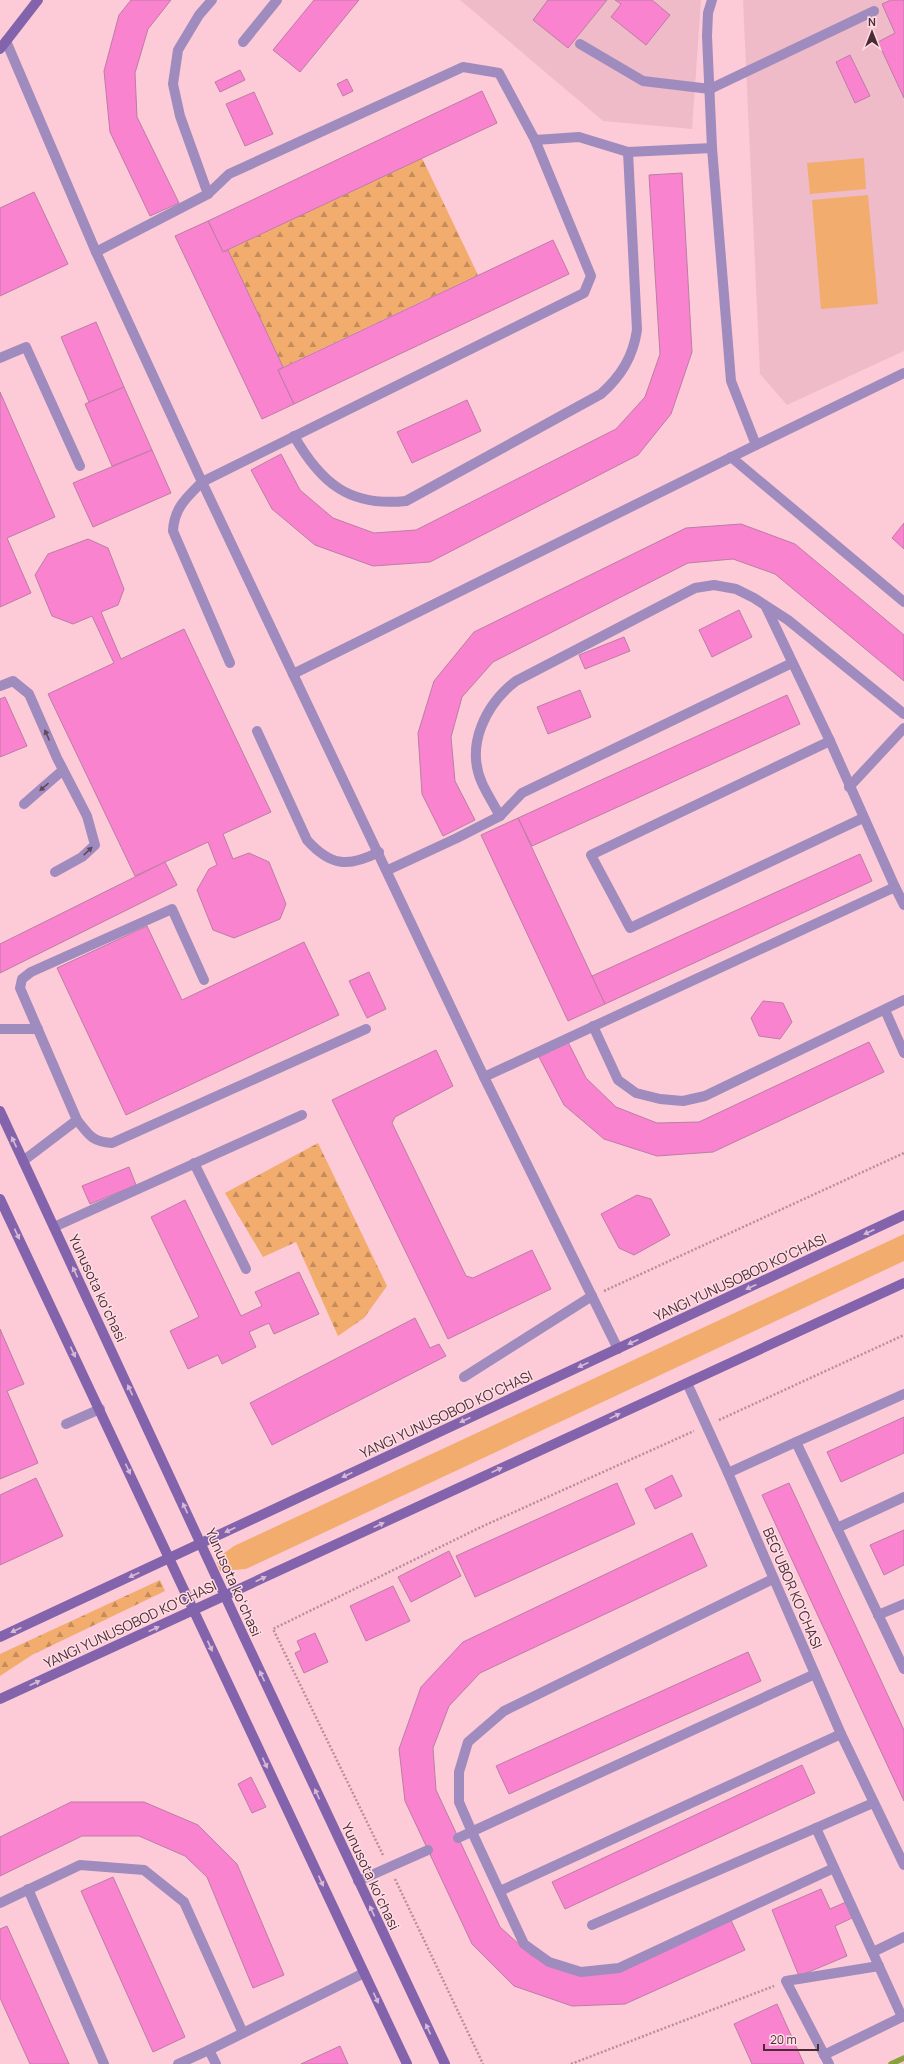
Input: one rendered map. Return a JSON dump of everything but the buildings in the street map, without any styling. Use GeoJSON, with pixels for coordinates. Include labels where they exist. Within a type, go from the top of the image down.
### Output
{"type":"FeatureCollection","features":[{"type":"Feature","properties":{"kind":"main road"},"geometry":{"type":"LineString","coordinates":[[3,45],[38,0]]}},
{"type":"Feature","properties":{"kind":"main road","name":"Yunusota koʻchasi"},"geometry":{"type":"LineString","coordinates":[[0,1111],[358,1881],[445,2064]]}},
{"type":"Feature","properties":{"kind":"main road"},"geometry":{"type":"LineString","coordinates":[[0,1199],[407,2064]]}},
{"type":"Feature","properties":{"kind":"main road","name":"YANGI YUNUSOBOD KO'CHASI"},"geometry":{"type":"LineString","coordinates":[[0,1637],[904,1215]]}},
{"type":"Feature","properties":{"kind":"main road","name":"YANGI YUNUSOBOD KO'CHASI"},"geometry":{"type":"LineString","coordinates":[[0,1699],[904,1283]]}},
{"type":"Feature","properties":{"kind":"street"},"geometry":{"type":"LineString","coordinates":[[208,194],[180,116],[173,84],[178,50],[199,16],[212,0]]}},
{"type":"Feature","properties":{"kind":"street"},"geometry":{"type":"LineString","coordinates":[[243,42],[277,0]]}},
{"type":"Feature","properties":{"kind":"street"},"geometry":{"type":"LineString","coordinates":[[712,0],[708,13],[707,36],[712,148],[731,381],[756,445]]}},
{"type":"Feature","properties":{"kind":"street"},"geometry":{"type":"LineString","coordinates":[[580,44],[643,80],[710,89],[874,11]]}},
{"type":"Feature","properties":{"kind":"street"},"geometry":{"type":"LineString","coordinates":[[3,45],[202,482],[388,870],[484,1077],[618,1348]]}},
{"type":"Feature","properties":{"kind":"street"},"geometry":{"type":"LineString","coordinates":[[96,252],[208,194],[228,174],[463,67],[499,73],[534,140],[591,276],[584,293],[202,482],[182,502],[174,521],[173,531],[230,663]]}},
{"type":"Feature","properties":{"kind":"street"},"geometry":{"type":"LineString","coordinates":[[534,140],[579,137],[628,152],[712,148]]}},
{"type":"Feature","properties":{"kind":"street"},"geometry":{"type":"LineString","coordinates":[[294,436],[308,460],[332,485],[348,494],[368,500],[387,503],[406,501],[601,394],[616,380],[628,362],[635,346],[638,330],[628,152]]}},
{"type":"Feature","properties":{"kind":"street"},"geometry":{"type":"LineString","coordinates":[[0,358],[26,347],[80,466]]}},
{"type":"Feature","properties":{"kind":"street"},"geometry":{"type":"LineString","coordinates":[[293,674],[904,373]]}},
{"type":"Feature","properties":{"kind":"street"},"geometry":{"type":"LineString","coordinates":[[731,457],[904,602]]}},
{"type":"Feature","properties":{"kind":"street"},"geometry":{"type":"LineString","coordinates":[[500,816],[482,782],[476,764],[476,750],[484,718],[502,692],[516,681],[695,588],[714,585],[736,589],[788,620],[904,714]]}},
{"type":"Feature","properties":{"kind":"street"},"geometry":{"type":"LineString","coordinates":[[766,607],[830,741],[863,818],[895,888],[904,904]]}},
{"type":"Feature","properties":{"kind":"street"},"geometry":{"type":"LineString","coordinates":[[388,870],[500,816],[522,793],[792,663]]}},
{"type":"Feature","properties":{"kind":"street"},"geometry":{"type":"LineString","coordinates":[[0,686],[13,681],[29,694],[63,770],[86,816],[95,845],[82,857],[55,872]]}},
{"type":"Feature","properties":{"kind":"street"},"geometry":{"type":"LineString","coordinates":[[849,787],[904,728]]}},
{"type":"Feature","properties":{"kind":"street"},"geometry":{"type":"LineString","coordinates":[[256,731],[307,840],[315,848],[333,860],[351,863],[361,861],[379,852]]}},
{"type":"Feature","properties":{"kind":"street"},"geometry":{"type":"LineString","coordinates":[[830,741],[591,855],[630,928],[863,818]]}},
{"type":"Feature","properties":{"kind":"street"},"geometry":{"type":"LineString","coordinates":[[24,804],[63,770]]}},
{"type":"Feature","properties":{"kind":"street"},"geometry":{"type":"LineString","coordinates":[[484,1077],[895,888]]}},
{"type":"Feature","properties":{"kind":"street"},"geometry":{"type":"LineString","coordinates":[[204,980],[172,909],[31,972],[22,979],[20,988],[77,1120],[92,1138],[100,1143],[112,1143],[366,1029]]}},
{"type":"Feature","properties":{"kind":"street"},"geometry":{"type":"LineString","coordinates":[[593,1026],[618,1080],[636,1093],[660,1099],[683,1101],[705,1096],[904,1000]]}},
{"type":"Feature","properties":{"kind":"street"},"geometry":{"type":"LineString","coordinates":[[884,1010],[904,1053]]}},
{"type":"Feature","properties":{"kind":"street"},"geometry":{"type":"LineString","coordinates":[[0,1029],[38,1029]]}},
{"type":"Feature","properties":{"kind":"street"},"geometry":{"type":"LineString","coordinates":[[54,1227],[302,1115]]}},
{"type":"Feature","properties":{"kind":"street"},"geometry":{"type":"LineString","coordinates":[[23,1161],[77,1120]]}},
{"type":"Feature","properties":{"kind":"street"},"geometry":{"type":"LineString","coordinates":[[194,1163],[246,1269]]}},
{"type":"Feature","properties":{"kind":"street"},"geometry":{"type":"LineString","coordinates":[[464,1377],[592,1296]]}},
{"type":"Feature","properties":{"kind":"street","name":"BEG'UBOR KO'CHASI"},"geometry":{"type":"LineString","coordinates":[[687,1383],[707,1425],[841,1734],[904,1865]]}},
{"type":"Feature","properties":{"kind":"street"},"geometry":{"type":"LineString","coordinates":[[728,1473],[904,1394]]}},
{"type":"Feature","properties":{"kind":"street"},"geometry":{"type":"LineString","coordinates":[[66,1424],[100,1409]]}},
{"type":"Feature","properties":{"kind":"street"},"geometry":{"type":"LineString","coordinates":[[796,1442],[904,1669]]}},
{"type":"Feature","properties":{"kind":"street"},"geometry":{"type":"LineString","coordinates":[[837,1528],[904,1497]]}},
{"type":"Feature","properties":{"kind":"street"},"geometry":{"type":"LineString","coordinates":[[773,1579],[504,1711],[468,1742],[459,1772],[459,1802],[524,1944],[549,1962],[581,1972],[619,1968],[834,1868]]}},
{"type":"Feature","properties":{"kind":"street"},"geometry":{"type":"LineString","coordinates":[[878,1615],[904,1604]]}},
{"type":"Feature","properties":{"kind":"street"},"geometry":{"type":"LineString","coordinates":[[458,1838],[815,1674]]}},
{"type":"Feature","properties":{"kind":"street"},"geometry":{"type":"LineString","coordinates":[[500,1891],[841,1734]]}},
{"type":"Feature","properties":{"kind":"street"},"geometry":{"type":"LineString","coordinates":[[592,1925],[873,1803]]}},
{"type":"Feature","properties":{"kind":"street"},"geometry":{"type":"LineString","coordinates":[[816,1828],[903,2017],[826,2060],[786,1981],[879,1966]]}},
{"type":"Feature","properties":{"kind":"street"},"geometry":{"type":"LineString","coordinates":[[358,1881],[428,1850]]}},
{"type":"Feature","properties":{"kind":"street"},"geometry":{"type":"LineString","coordinates":[[0,1903],[80,1865],[144,1870],[184,1902],[243,2033]]}},
{"type":"Feature","properties":{"kind":"street"},"geometry":{"type":"LineString","coordinates":[[28,1889],[104,2064]]}},
{"type":"Feature","properties":{"kind":"street"},"geometry":{"type":"LineString","coordinates":[[872,1952],[904,1937]]}},
{"type":"Feature","properties":{"kind":"street"},"geometry":{"type":"LineString","coordinates":[[178,2064],[364,1973]]}},
{"type":"Feature","properties":{"kind":"street"},"geometry":{"type":"LineString","coordinates":[[209,2050],[216,2064]]}},
{"type":"Feature","properties":{"kind":"path"},"geometry":{"type":"LineString","coordinates":[[592,1296],[904,1153]]}},
{"type":"Feature","properties":{"kind":"path"},"geometry":{"type":"LineString","coordinates":[[483,2064],[390,1867],[273,1628],[481,1528],[904,1336]]}},
{"type":"Feature","properties":{"kind":"path"},"geometry":{"type":"LineString","coordinates":[[572,2064],[786,1981]]}},
{"type":"Feature","properties":{"kind":"shaded area"},"geometry":{"type":"Polygon","coordinates":[[[460,0],[701,0],[692,129],[603,121],[460,0]]]}},
{"type":"Feature","properties":{"kind":"shaded area"},"geometry":{"type":"Polygon","coordinates":[[[743,0],[904,0],[904,351],[787,405],[760,374],[743,0]]]}},
{"type":"Feature","properties":{"kind":"green space"},"geometry":{"type":"Polygon","coordinates":[[[422,158],[478,275],[283,367],[228,250],[422,158]]]}},
{"type":"Feature","properties":{"kind":"green space"},"geometry":{"type":"Polygon","coordinates":[[[864,158],[866,189],[810,194],[807,163],[864,158]]]}},
{"type":"Feature","properties":{"kind":"green space"},"geometry":{"type":"Polygon","coordinates":[[[868,195],[878,304],[821,309],[812,200],[868,195]]]}},
{"type":"Feature","properties":{"kind":"green space"},"geometry":{"type":"Polygon","coordinates":[[[318,1143],[387,1286],[364,1318],[338,1336],[296,1242],[263,1257],[225,1193],[318,1143]]]}},
{"type":"Feature","properties":{"kind":"green space"},"geometry":{"type":"Polygon","coordinates":[[[904,1234],[904,1261],[246,1569],[220,1571],[217,1563],[223,1554],[234,1546],[904,1234]]]}},
{"type":"Feature","properties":{"kind":"green space"},"geometry":{"type":"Polygon","coordinates":[[[160,1580],[165,1591],[32,1655],[0,1676],[0,1654],[160,1580]]]}},
{"type":"Feature","properties":{"kind":"waterway"},"geometry":{"type":"LineString","coordinates":[[891,2064],[904,2058]]}}]}
